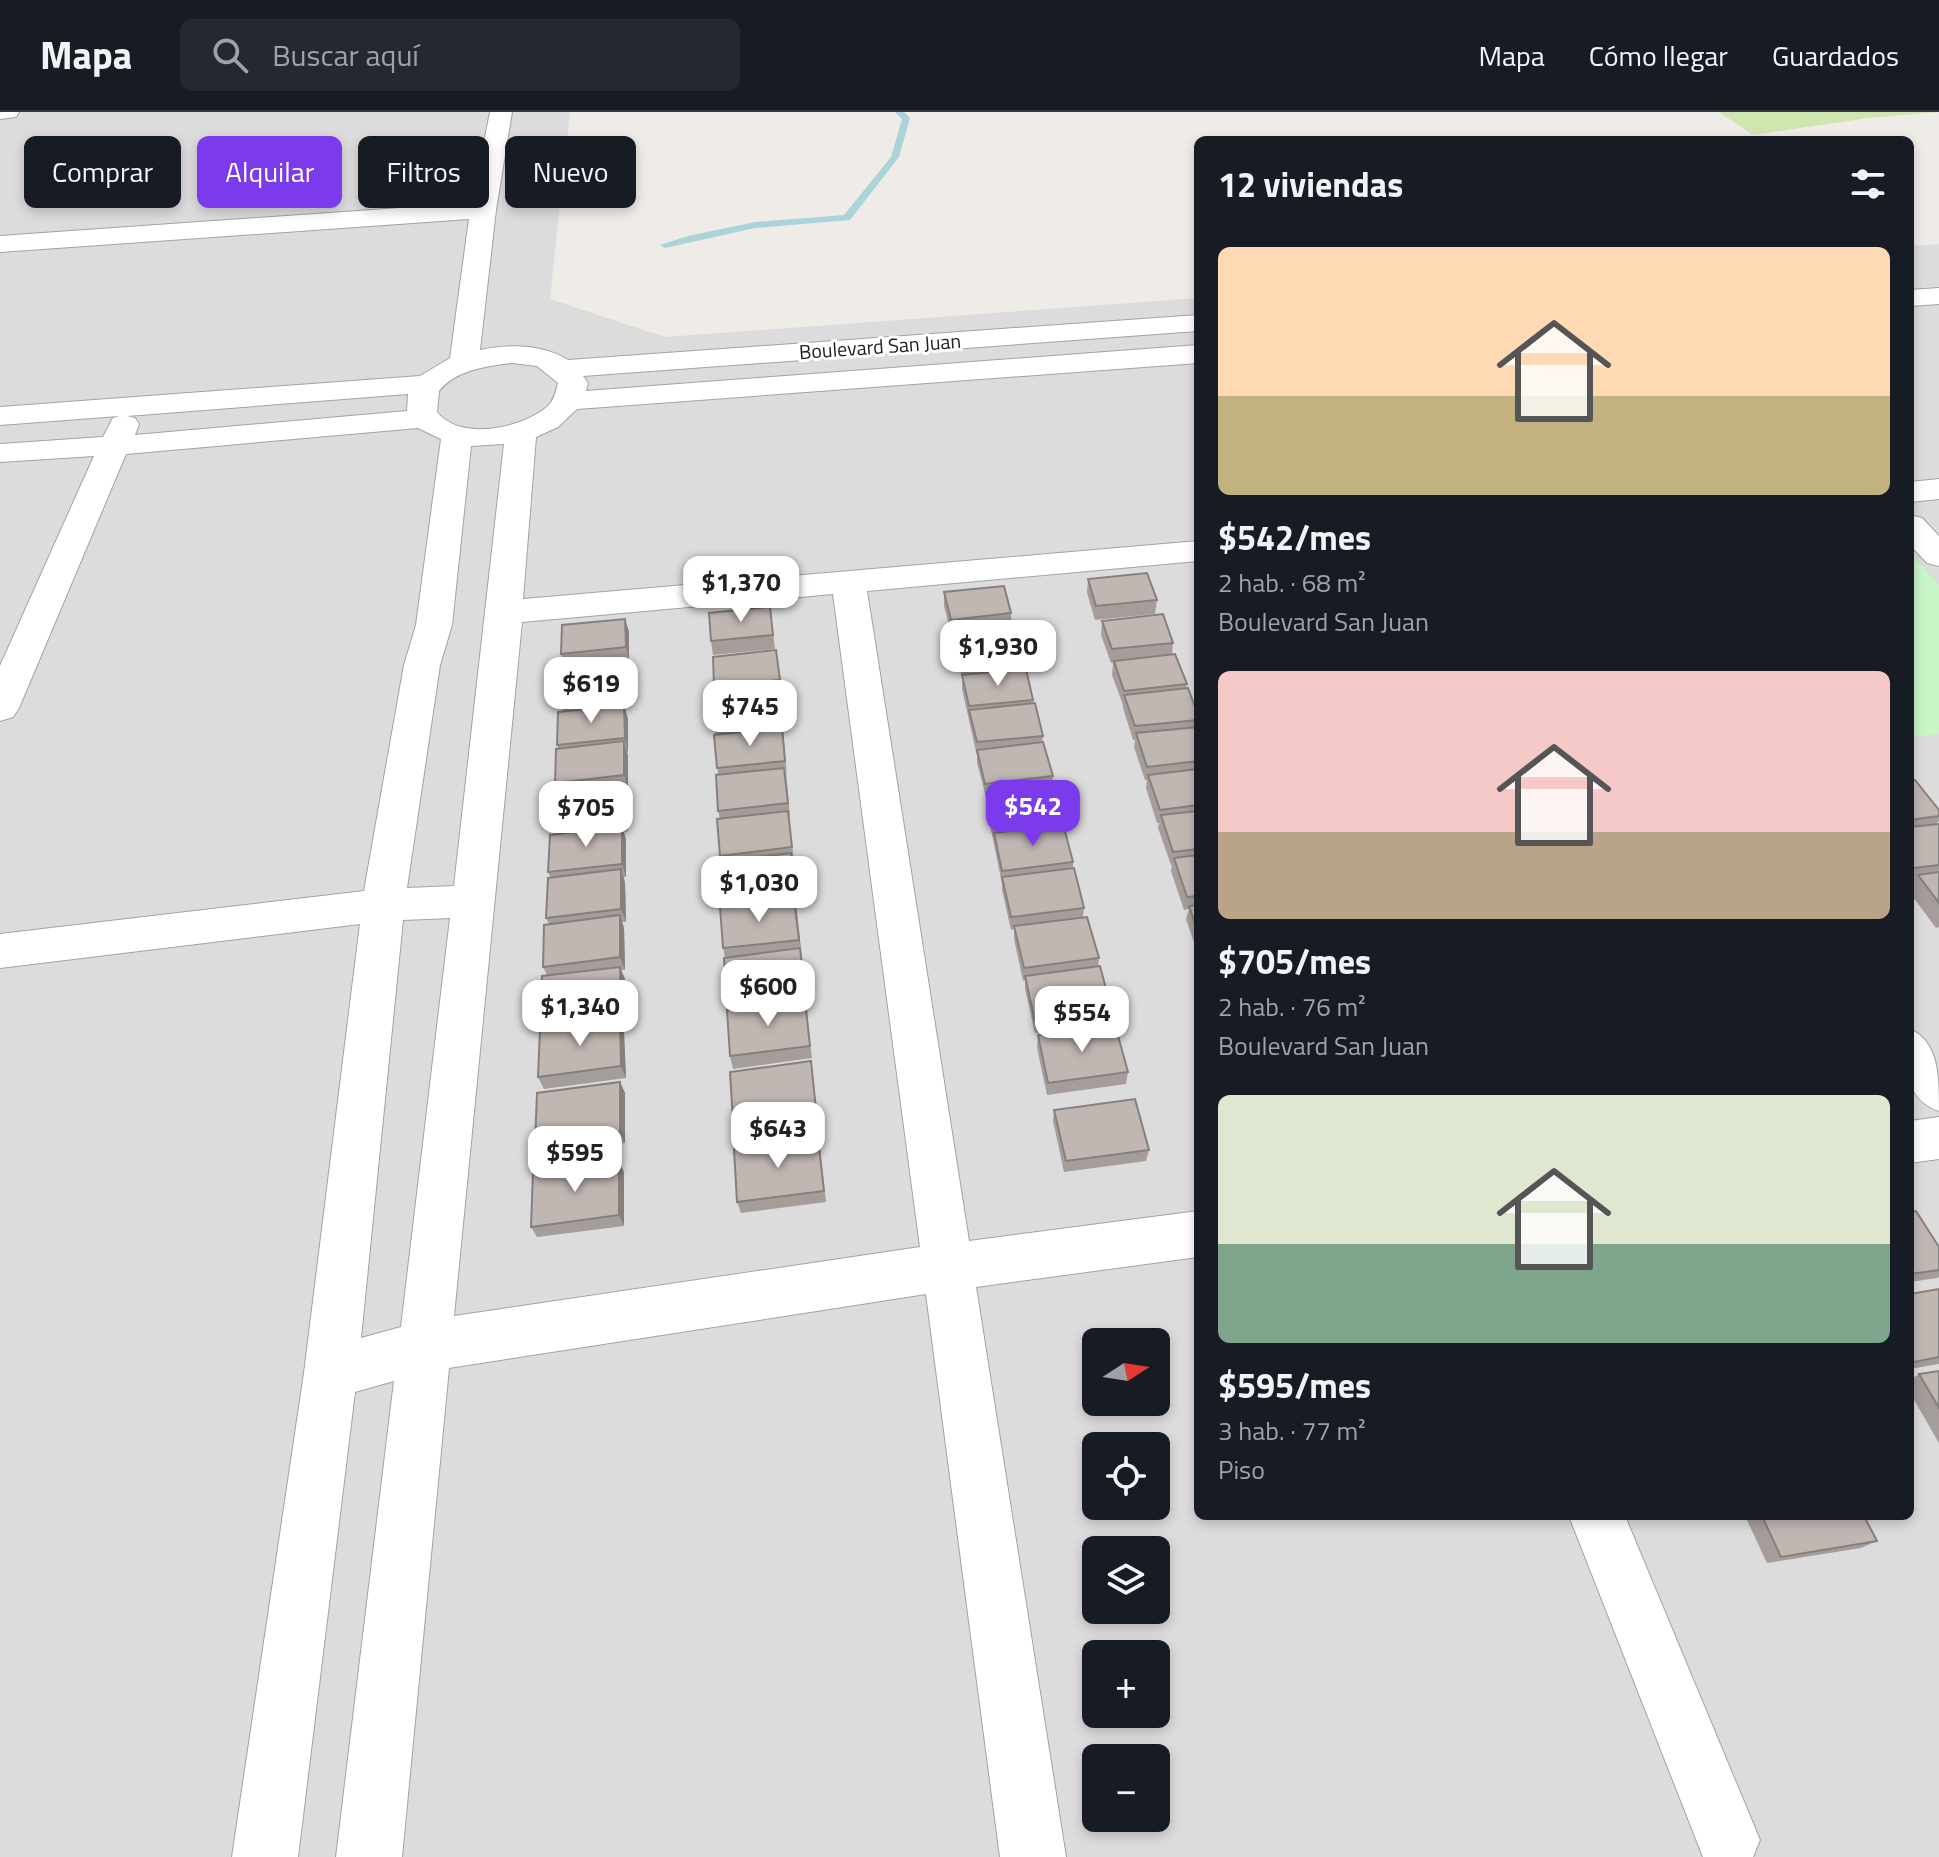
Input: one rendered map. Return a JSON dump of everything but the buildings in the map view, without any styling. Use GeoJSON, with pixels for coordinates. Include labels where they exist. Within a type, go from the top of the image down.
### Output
{"type":"FeatureCollection","features":[{"type":"Feature","properties":{"kind":"street"},"geometry":{"type":"LineString","coordinates":[[0,112],[8,112]]}},
{"type":"Feature","properties":{"kind":"street"},"geometry":{"type":"LineString","coordinates":[[464,362],[483,210],[501,112]]}},
{"type":"Feature","properties":{"kind":"street"},"geometry":{"type":"LineString","coordinates":[[0,244],[483,210]]}},
{"type":"Feature","properties":{"kind":"street"},"geometry":{"type":"LineString","coordinates":[[1914,298],[1939,296]]}},
{"type":"Feature","properties":{"kind":"street","name":"Boulevard San Juan"},"geometry":{"type":"LineString","coordinates":[[563,369],[1194,323]]}},
{"type":"Feature","properties":{"kind":"street"},"geometry":{"type":"LineString","coordinates":[[0,453],[442,426],[495,436],[544,422],[561,410],[573,383],[554,362],[534,356],[512,354],[464,362],[429,384],[421,397],[421,411],[442,426]]}},
{"type":"Feature","properties":{"kind":"street","name":"Boulevard San Juan"},"geometry":{"type":"LineString","coordinates":[[567,401],[1194,354]]}},
{"type":"Feature","properties":{"kind":"street"},"geometry":{"type":"LineString","coordinates":[[0,416],[429,384]]}},
{"type":"Feature","properties":{"kind":"street"},"geometry":{"type":"LineString","coordinates":[[0,708],[132,406]]}},
{"type":"Feature","properties":{"kind":"street"},"geometry":{"type":"LineString","coordinates":[[265,1857],[331,1373],[383,905],[422,665],[434,625],[442,426]]}},
{"type":"Feature","properties":{"kind":"street"},"geometry":{"type":"LineString","coordinates":[[369,1857],[505,612],[521,431]]}},
{"type":"Feature","properties":{"kind":"street"},"geometry":{"type":"LineString","coordinates":[[1914,492],[1939,489]]}},
{"type":"Feature","properties":{"kind":"street"},"geometry":{"type":"LineString","coordinates":[[1914,529],[1939,556]]}},
{"type":"Feature","properties":{"kind":"street"},"geometry":{"type":"LineString","coordinates":[[505,612],[1194,551]]}},
{"type":"Feature","properties":{"kind":"street"},"geometry":{"type":"LineString","coordinates":[[849,583],[1033,1857]]}},
{"type":"Feature","properties":{"kind":"street"},"geometry":{"type":"LineString","coordinates":[[0,951],[383,905],[473,901]]}},
{"type":"Feature","properties":{"kind":"street"},"geometry":{"type":"LineString","coordinates":[[1914,1054],[1939,1091]]}},
{"type":"Feature","properties":{"kind":"street"},"geometry":{"type":"LineString","coordinates":[[1914,1141],[1939,1138]]}},
{"type":"Feature","properties":{"kind":"street"},"geometry":{"type":"LineString","coordinates":[[331,1373],[425,1346],[948,1267],[1194,1235]]}},
{"type":"Feature","properties":{"kind":"street"},"geometry":{"type":"LineString","coordinates":[[1599,1520],[1728,1840]]}},
{"type":"Feature","properties":{"kind":"shaded area"},"geometry":{"type":"Polygon","coordinates":[[[0,112],[570,112],[567,136],[505,136],[505,208],[560,208],[550,299],[665,337],[1194,298],[1194,1520],[1914,1520],[1914,246],[1939,244],[1939,1857],[0,1857],[0,112]]]}},
{"type":"Feature","properties":{"kind":"green space"},"geometry":{"type":"Polygon","coordinates":[[[1719,112],[1938,112],[1868,118],[1753,135],[1719,112]]]}},
{"type":"Feature","properties":{"kind":"green space"},"geometry":{"type":"Polygon","coordinates":[[[1914,557],[1939,585],[1939,734],[1914,737],[1914,557]]]}},
{"type":"Feature","properties":{"kind":"waterway"},"geometry":{"type":"LineString","coordinates":[[665,245],[755,225],[847,218],[895,157],[906,118],[899,112]]}}]}
